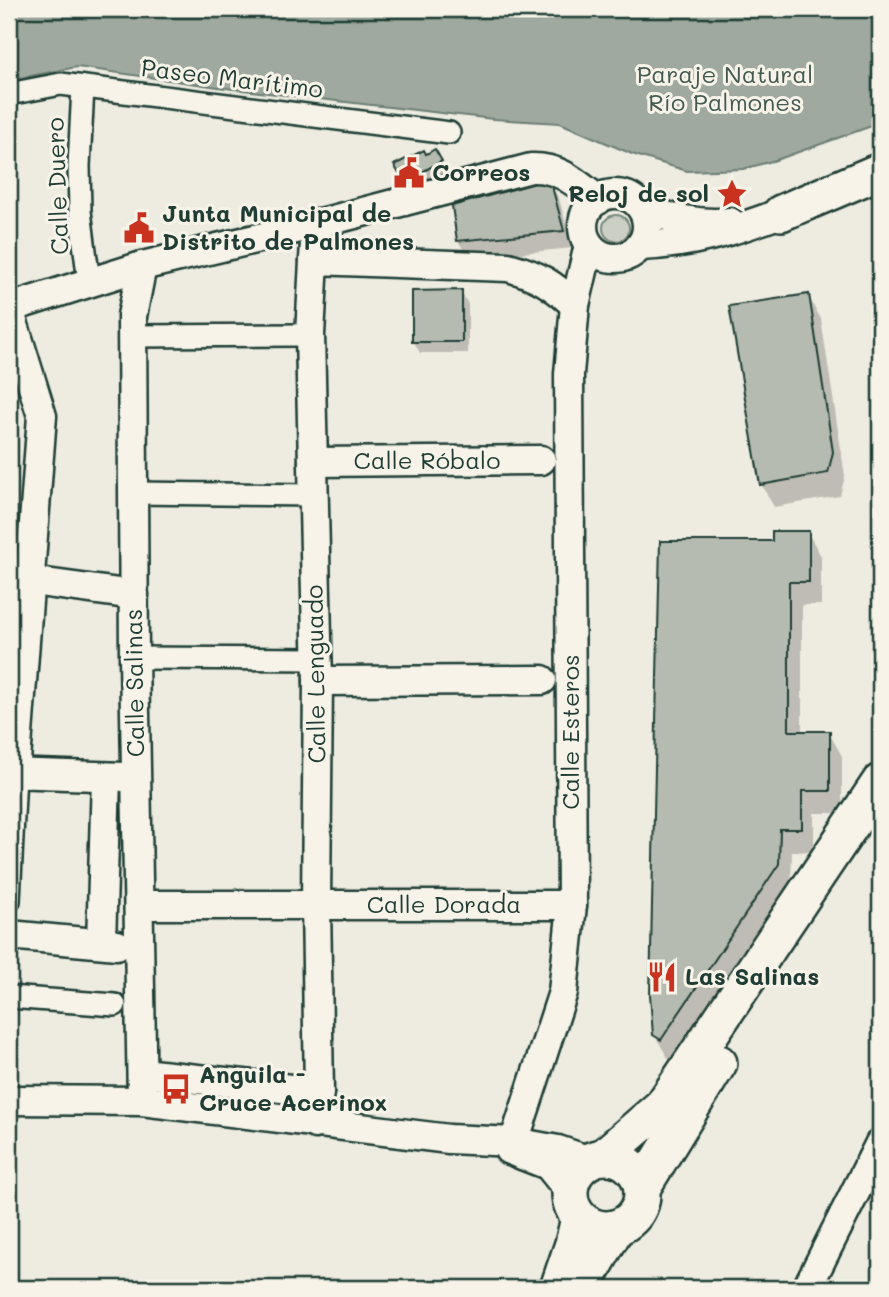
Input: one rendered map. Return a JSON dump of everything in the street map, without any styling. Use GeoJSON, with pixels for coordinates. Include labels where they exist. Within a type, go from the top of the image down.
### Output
{"type":"FeatureCollection","features":[{"type":"Feature","properties":{"kind":"street","name":"Paseo Marítimo"},"geometry":{"type":"LineString","coordinates":[[9,94],[61,84],[449,134]]}},
{"type":"Feature","properties":{"kind":"street","name":"Calle Duero"},"geometry":{"type":"LineString","coordinates":[[83,87],[80,211],[89,282]]}},
{"type":"Feature","properties":{"kind":"street"},"geometry":{"type":"LineString","coordinates":[[9,901],[19,580],[42,416],[9,308],[142,266],[531,167],[546,167],[559,171],[598,200]]}},
{"type":"Feature","properties":{"kind":"street"},"geometry":{"type":"LineString","coordinates":[[640,246],[673,245],[726,233],[880,171]]}},
{"type":"Feature","properties":{"kind":"street"},"geometry":{"type":"LineString","coordinates":[[642,209],[647,231],[640,246],[624,257],[600,252],[584,231],[583,222],[591,206],[606,196],[624,196],[632,199],[642,209],[698,223],[725,223],[781,213]]}},
{"type":"Feature","properties":{"kind":"street","name":"Calle Lenguado"},"geometry":{"type":"LineString","coordinates":[[315,1124],[319,1092],[318,670],[310,335],[316,223]]}},
{"type":"Feature","properties":{"kind":"street","name":"Calle Esteros"},"geometry":{"type":"LineString","coordinates":[[512,1146],[563,992],[572,905],[569,374],[575,305],[600,252]]}},
{"type":"Feature","properties":{"kind":"street"},"geometry":{"type":"LineString","coordinates":[[314,260],[508,267],[532,274],[554,285],[575,305]]}},
{"type":"Feature","properties":{"kind":"street","name":"Calle Salinas"},"geometry":{"type":"LineString","coordinates":[[142,266],[132,304],[134,658],[142,1101]]}},
{"type":"Feature","properties":{"kind":"street"},"geometry":{"type":"LineString","coordinates":[[132,336],[310,335]]}},
{"type":"Feature","properties":{"kind":"street","name":"Calle Róbalo"},"geometry":{"type":"LineString","coordinates":[[313,462],[541,460]]}},
{"type":"Feature","properties":{"kind":"street"},"geometry":{"type":"LineString","coordinates":[[133,494],[314,495]]}},
{"type":"Feature","properties":{"kind":"street"},"geometry":{"type":"LineString","coordinates":[[19,580],[134,595]]}},
{"type":"Feature","properties":{"kind":"street"},"geometry":{"type":"LineString","coordinates":[[134,658],[542,680]]}},
{"type":"Feature","properties":{"kind":"street"},"geometry":{"type":"LineString","coordinates":[[12,773],[136,778]]}},
{"type":"Feature","properties":{"kind":"street"},"geometry":{"type":"LineString","coordinates":[[101,943],[106,777]]}},
{"type":"Feature","properties":{"kind":"street"},"geometry":{"type":"LineString","coordinates":[[558,1288],[573,1244],[576,1173],[663,1105],[880,782]]}},
{"type":"Feature","properties":{"kind":"street"},"geometry":{"type":"LineString","coordinates":[[642,1188],[880,812]]}},
{"type":"Feature","properties":{"kind":"street","name":"Calle Dorada"},"geometry":{"type":"LineString","coordinates":[[139,905],[572,905]]}},
{"type":"Feature","properties":{"kind":"street"},"geometry":{"type":"LineString","coordinates":[[9,935],[138,947]]}},
{"type":"Feature","properties":{"kind":"street"},"geometry":{"type":"LineString","coordinates":[[9,997],[115,1005]]}},
{"type":"Feature","properties":{"kind":"street"},"geometry":{"type":"LineString","coordinates":[[142,1073],[319,1092]]}},
{"type":"Feature","properties":{"kind":"street"},"geometry":{"type":"LineString","coordinates":[[9,1100],[142,1101],[315,1124],[558,1150],[597,1159],[612,1157],[628,1165],[639,1179],[642,1198],[634,1217],[616,1228],[596,1229],[574,1204],[548,1165],[512,1146]]}},
{"type":"Feature","properties":{"kind":"street"},"geometry":{"type":"LineString","coordinates":[[807,1288],[880,1143]]}},
{"type":"Feature","properties":{"kind":"street"},"geometry":{"type":"LineString","coordinates":[[582,1288],[616,1228]]}},
{"type":"Feature","properties":{"kind":"shaded area","name":"Paraje Natural Río Palmones"},"geometry":{"type":"Polygon","coordinates":[[[9,9],[880,9],[880,123],[743,169],[687,171],[632,154],[560,123],[493,119],[225,88],[77,67],[9,80],[9,9]]]}},
{"type":"Feature","properties":{"kind":"shaded area"},"geometry":{"type":"Polygon","coordinates":[[[616,215],[625,219],[629,228],[625,237],[616,241],[607,237],[603,228],[607,219],[616,215]]]}},
{"type":"Feature","properties":{"kind":"building","name":"Correos"},"geometry":{"type":"Polygon","coordinates":[[[435,149],[442,161],[404,182],[394,165],[424,150],[426,154],[435,149]]]}},
{"type":"Feature","properties":{"kind":"building"},"geometry":{"type":"Polygon","coordinates":[[[550,179],[564,231],[457,241],[452,206],[550,179]]]}},
{"type":"Feature","properties":{"kind":"building"},"geometry":{"type":"Polygon","coordinates":[[[462,290],[462,342],[412,342],[412,291],[462,290]]]}},
{"type":"Feature","properties":{"kind":"building"},"geometry":{"type":"Polygon","coordinates":[[[809,294],[833,452],[828,473],[760,485],[729,306],[809,294]]]}},
{"type":"Feature","properties":{"kind":"building"},"geometry":{"type":"Polygon","coordinates":[[[772,531],[809,531],[809,582],[789,582],[789,731],[830,731],[830,791],[802,791],[802,829],[780,829],[779,864],[661,1040],[653,1035],[650,995],[660,541],[772,541],[772,531]]]}},
{"type":"Feature","properties":{"kind":"place","name":"Correos"},"geometry":{"type":"Point","coordinates":[409,173]}},
{"type":"Feature","properties":{"kind":"place","name":"Reloj de sol"},"geometry":{"type":"Point","coordinates":[732,194]}},
{"type":"Feature","properties":{"kind":"place","name":"Junta Municipal de Distrito de Palmones"},"geometry":{"type":"Point","coordinates":[139,228]}},
{"type":"Feature","properties":{"kind":"place","name":"Las Salinas"},"geometry":{"type":"Point","coordinates":[662,977]}},
{"type":"Feature","properties":{"kind":"place","name":"Anguila - Cruce Acerinox"},"geometry":{"type":"Point","coordinates":[176,1089]}}]}
